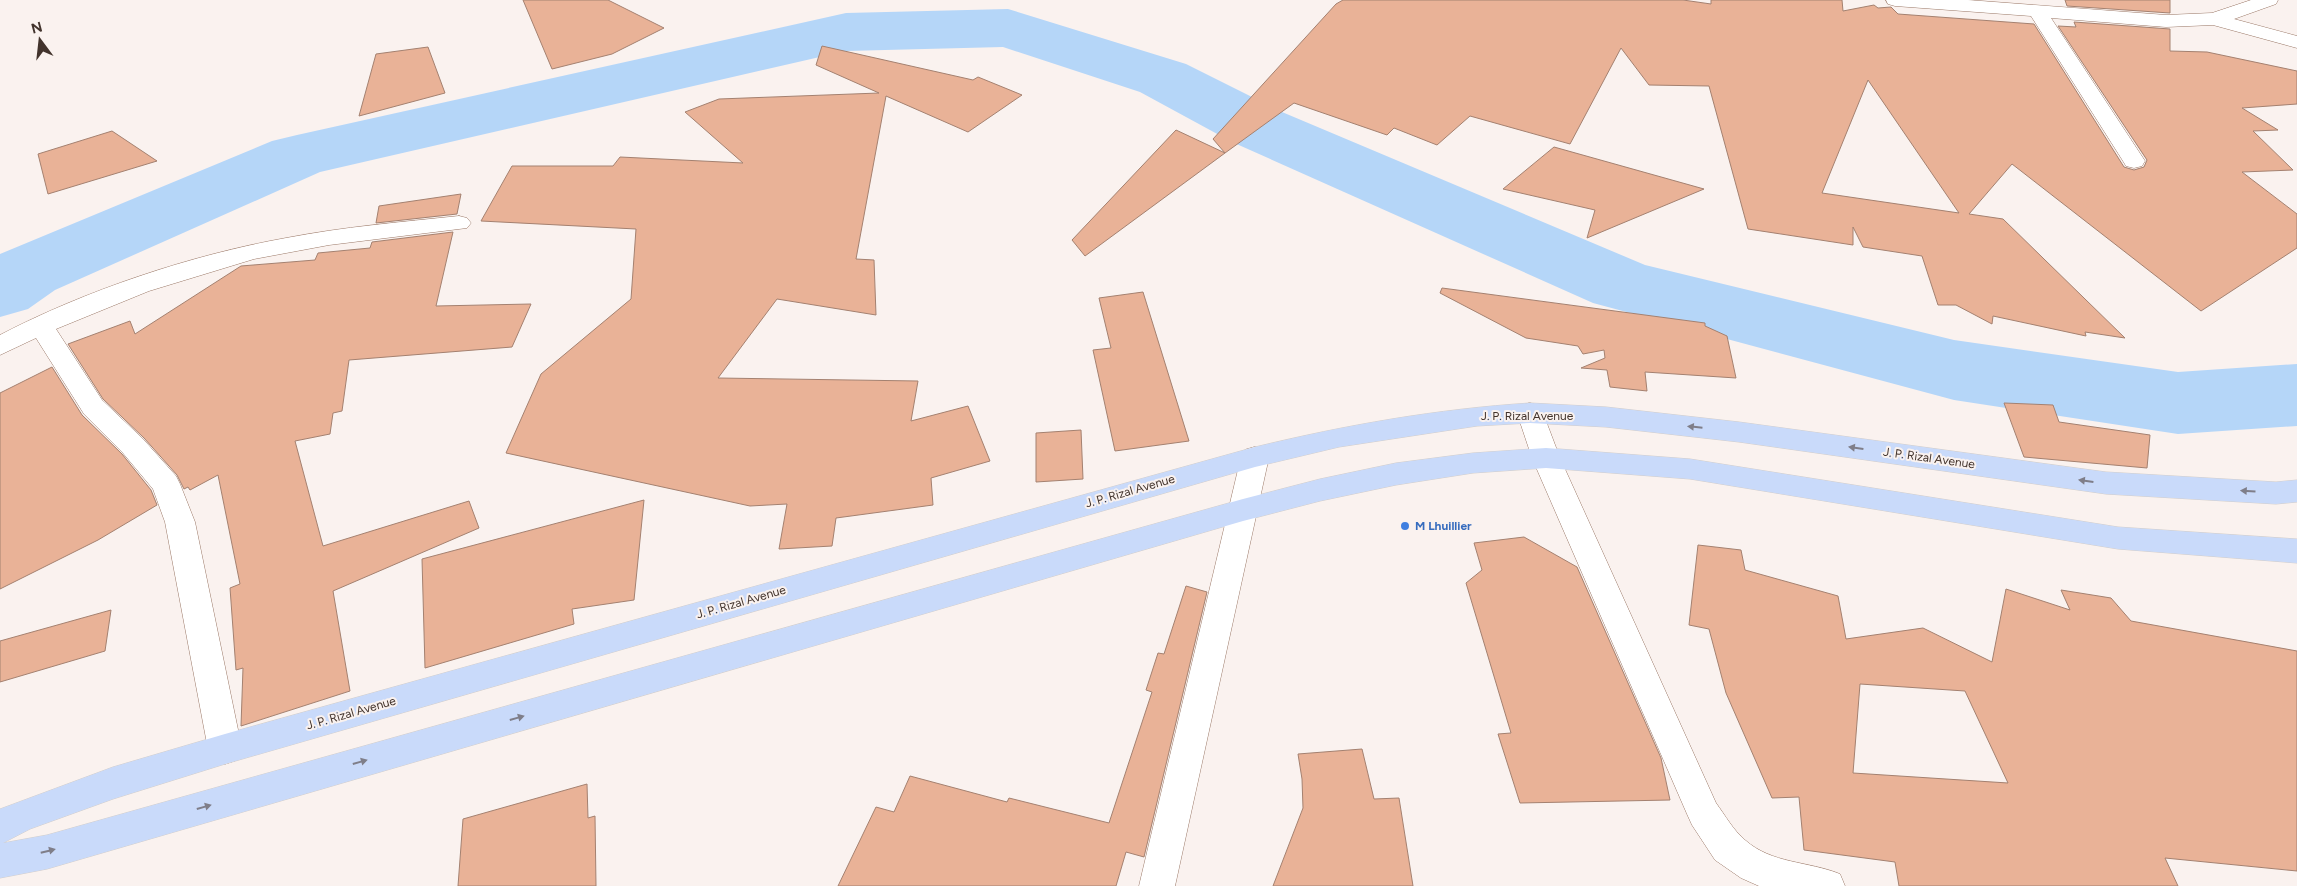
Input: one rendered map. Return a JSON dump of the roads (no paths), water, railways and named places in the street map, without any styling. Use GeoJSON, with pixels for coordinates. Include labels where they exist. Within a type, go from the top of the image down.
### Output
{"type":"FeatureCollection","features":[{"type":"Feature","properties":{"kind":"main road","name":"J. P. Rizal Avenue"},"geometry":{"type":"LineString","coordinates":[[0,828],[19,817],[105,786],[225,749],[1255,457],[1339,436],[1477,416],[1530,413],[1606,417],[1739,432],[2106,484],[2276,493],[2297,491]]}},
{"type":"Feature","properties":{"kind":"main road"},"geometry":{"type":"LineString","coordinates":[[0,861],[66,846],[1243,510],[1320,490],[1396,474],[1473,463],[1546,458],[1690,469],[2118,538],[2297,550]]}},
{"type":"Feature","properties":{"kind":"street"},"geometry":{"type":"LineString","coordinates":[[1895,0],[2027,7],[2166,21],[2214,19],[2268,0]]}},
{"type":"Feature","properties":{"kind":"street"},"geometry":{"type":"LineString","coordinates":[[2027,7],[2134,162]]}},
{"type":"Feature","properties":{"kind":"street"},"geometry":{"type":"LineString","coordinates":[[2214,19],[2297,42]]}},
{"type":"Feature","properties":{"kind":"street"},"geometry":{"type":"LineString","coordinates":[[0,346],[40,324],[116,294],[224,259],[286,245],[459,223]]}},
{"type":"Feature","properties":{"kind":"street"},"geometry":{"type":"LineString","coordinates":[[40,324],[93,407],[133,446],[166,484],[180,522],[225,749]]}},
{"type":"Feature","properties":{"kind":"street"},"geometry":{"type":"LineString","coordinates":[[1530,413],[1546,458],[1704,814],[1720,839],[1733,852],[1752,865],[1782,878],[1827,886]]}},
{"type":"Feature","properties":{"kind":"street"},"geometry":{"type":"LineString","coordinates":[[1157,886],[1255,457]]}},
{"type":"Feature","properties":{"kind":"waterway"},"geometry":{"type":"LineString","coordinates":[[0,291],[27,272],[297,156],[846,32],[1008,28],[1163,78],[1257,127],[1621,285],[1954,370],[2178,403],[2297,395]]}},
{"type":"Feature","properties":{"kind":"place","name":"M Lhuillier"},"geometry":{"type":"Point","coordinates":[1405,526]}}]}
